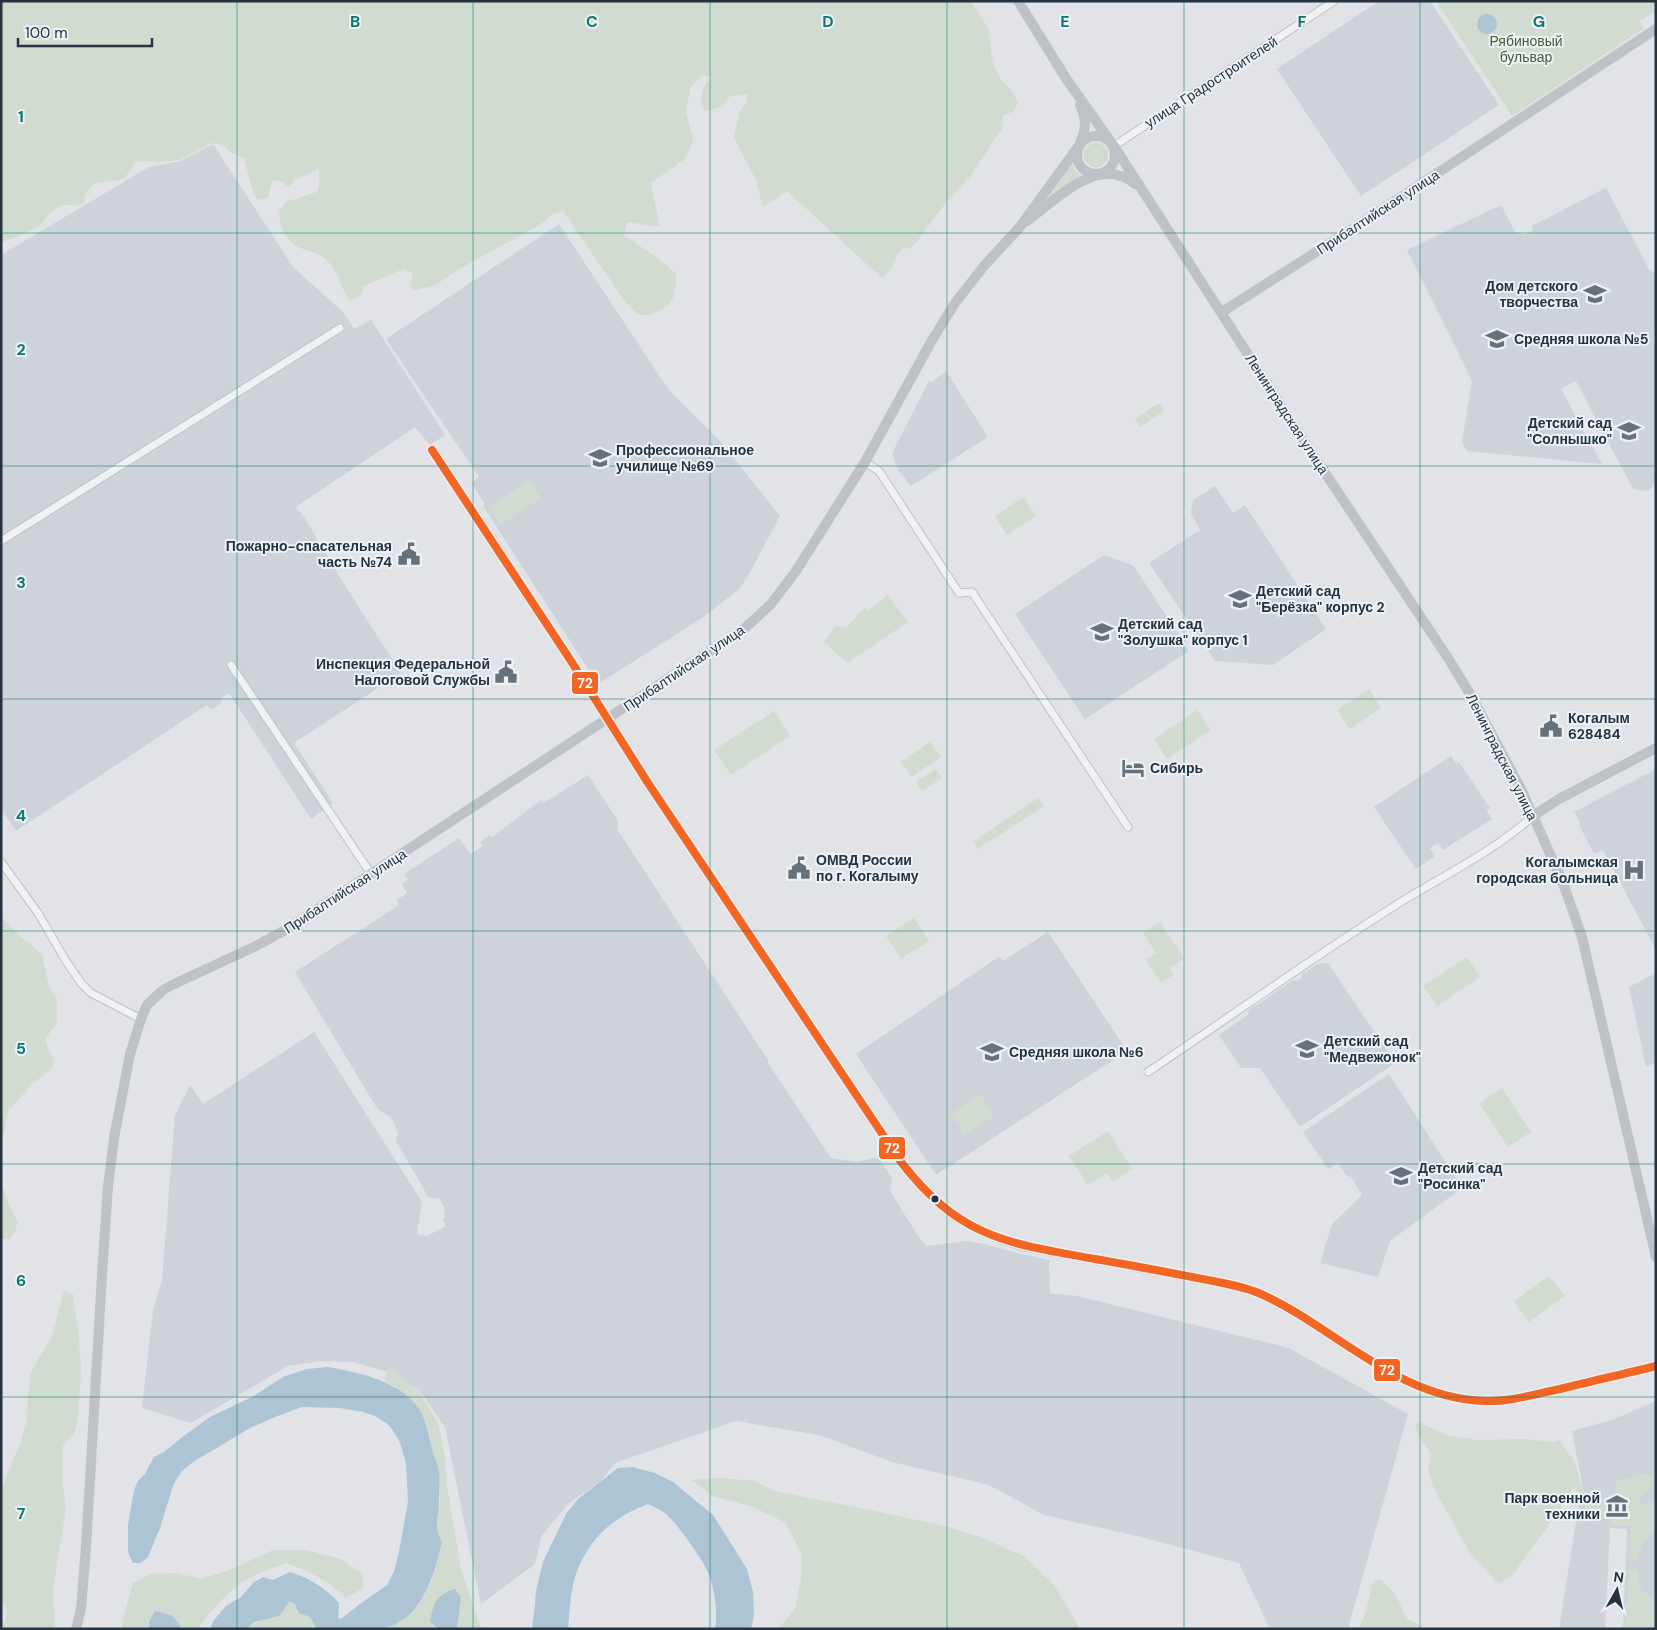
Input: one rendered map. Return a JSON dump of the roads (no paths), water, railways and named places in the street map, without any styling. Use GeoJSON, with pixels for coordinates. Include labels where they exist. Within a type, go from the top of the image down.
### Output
{"type":"FeatureCollection","features":[{"type":"Feature","properties":{"kind":"street"},"geometry":{"type":"LineString","coordinates":[[1018,1],[1067,80],[1112,144],[1222,312]]}},
{"type":"Feature","properties":{"kind":"street","name":"улица Градостроителей"},"geometry":{"type":"LineString","coordinates":[[1112,144],[1334,1]]}},
{"type":"Feature","properties":{"kind":"street","name":"Прибалтийская улица"},"geometry":{"type":"LineString","coordinates":[[1222,312],[1363,222],[1656,29]]}},
{"type":"Feature","properties":{"kind":"street"},"geometry":{"type":"LineString","coordinates":[[1067,80],[1081,106],[1086,122],[1085,132],[1077,156],[1080,166],[1088,172],[1119,174],[1141,190]]}},
{"type":"Feature","properties":{"kind":"street"},"geometry":{"type":"LineString","coordinates":[[1079,146],[1086,138],[1095,135],[1104,137],[1112,144],[1116,155],[1113,164],[1107,171],[1098,174]]}},
{"type":"Feature","properties":{"kind":"street","name":"Прибалтийская улица"},"geometry":{"type":"LineString","coordinates":[[76,1629],[81,1609],[86,1547],[102,1275],[111,1160],[130,1054],[140,1019],[147,1005],[164,990],[271,939],[744,628],[771,604],[796,571],[865,462],[931,342],[951,310],[984,266],[1034,212],[1079,146]]}},
{"type":"Feature","properties":{"kind":"street","name":"Прибалтийская улица"},"geometry":{"type":"LineString","coordinates":[[1034,212],[1098,174]]}},
{"type":"Feature","properties":{"kind":"street","name":"Ленинградская улица"},"geometry":{"type":"LineString","coordinates":[[1222,312],[1468,689],[1533,816],[1563,884],[1582,937],[1656,1257]]}},
{"type":"Feature","properties":{"kind":"street"},"geometry":{"type":"LineString","coordinates":[[1,541],[340,328]]}},
{"type":"Feature","properties":{"kind":"street"},"geometry":{"type":"LineString","coordinates":[[432,450],[493,540],[648,783],[901,1162],[940,1205],[963,1222],[996,1238],[1022,1246],[1248,1289],[1284,1306],[1397,1376],[1422,1388],[1455,1398],[1485,1401],[1521,1398],[1656,1366]]}},
{"type":"Feature","properties":{"kind":"street"},"geometry":{"type":"LineString","coordinates":[[865,462],[879,471],[959,593],[972,592],[1128,827]]}},
{"type":"Feature","properties":{"kind":"street"},"geometry":{"type":"LineString","coordinates":[[231,665],[371,874]]}},
{"type":"Feature","properties":{"kind":"street"},"geometry":{"type":"LineString","coordinates":[[1148,1072],[1329,949],[1496,844],[1559,799],[1656,748]]}},
{"type":"Feature","properties":{"kind":"street"},"geometry":{"type":"LineString","coordinates":[[1,862],[38,913],[81,983],[91,993],[140,1019]]}},
{"type":"Feature","properties":{"kind":"water"},"geometry":{"type":"Polygon","coordinates":[[[1487,14],[1494,17],[1497,24],[1494,31],[1487,34],[1480,31],[1477,24],[1480,17],[1487,14]]]}},
{"type":"Feature","properties":{"kind":"water"},"geometry":{"type":"Polygon","coordinates":[[[328,1367],[365,1375],[391,1385],[411,1400],[422,1414],[439,1469],[437,1530],[442,1542],[429,1584],[423,1597],[405,1618],[393,1625],[378,1629],[317,1629],[310,1617],[299,1613],[295,1604],[290,1601],[279,1616],[254,1622],[247,1629],[210,1629],[214,1620],[226,1606],[241,1597],[253,1583],[263,1577],[273,1580],[290,1572],[311,1580],[339,1603],[338,1618],[341,1619],[387,1585],[394,1572],[408,1502],[406,1463],[399,1440],[389,1425],[375,1416],[340,1408],[302,1407],[250,1428],[193,1462],[182,1471],[174,1483],[160,1528],[148,1557],[141,1563],[133,1563],[128,1552],[128,1526],[135,1488],[154,1457],[164,1452],[210,1417],[252,1397],[283,1377],[307,1369],[328,1367]]]}},
{"type":"Feature","properties":{"kind":"water"},"geometry":{"type":"Polygon","coordinates":[[[632,1467],[655,1473],[673,1482],[713,1515],[747,1569],[753,1592],[754,1615],[751,1629],[715,1629],[714,1595],[711,1581],[702,1561],[690,1542],[670,1518],[648,1504],[614,1522],[605,1529],[589,1548],[577,1571],[573,1585],[568,1629],[532,1629],[536,1591],[543,1562],[566,1514],[578,1499],[618,1468],[632,1467]]]}},
{"type":"Feature","properties":{"kind":"water"},"geometry":{"type":"Polygon","coordinates":[[[455,1589],[461,1597],[457,1628],[439,1629],[430,1622],[434,1605],[440,1597],[455,1589]]]}},
{"type":"Feature","properties":{"kind":"water"},"geometry":{"type":"Polygon","coordinates":[[[155,1611],[173,1616],[181,1629],[149,1629],[149,1622],[155,1611]]]}},
{"type":"Feature","properties":{"kind":"place","name":"Дом детского творчества"},"geometry":{"type":"Point","coordinates":[1595,294]}},
{"type":"Feature","properties":{"kind":"place","name":"Средняя школа №5"},"geometry":{"type":"Point","coordinates":[1497,339]}},
{"type":"Feature","properties":{"kind":"place","name":"Детский сад \"Солнышко\""},"geometry":{"type":"Point","coordinates":[1629,431]}},
{"type":"Feature","properties":{"kind":"place","name":"Профессиональное училище №69"},"geometry":{"type":"Point","coordinates":[600,458]}},
{"type":"Feature","properties":{"kind":"place","name":"Пожарно-спасательная часть №74"},"geometry":{"type":"Point","coordinates":[409,554]}},
{"type":"Feature","properties":{"kind":"place","name":"Детский сад \"Берёзка\" корпус 2"},"geometry":{"type":"Point","coordinates":[1240,599]}},
{"type":"Feature","properties":{"kind":"place","name":"Детский сад \"Золушка\" корпус 1"},"geometry":{"type":"Point","coordinates":[1102,632]}},
{"type":"Feature","properties":{"kind":"place","name":"Инспекция Федеральной Налоговой Службы"},"geometry":{"type":"Point","coordinates":[506,672]}},
{"type":"Feature","properties":{"kind":"place","name":"Когалым 628484"},"geometry":{"type":"Point","coordinates":[1551,726]}},
{"type":"Feature","properties":{"kind":"place","name":"Сибирь"},"geometry":{"type":"Point","coordinates":[1133,768]}},
{"type":"Feature","properties":{"kind":"place","name":"ОМВД России по г. Когалыму"},"geometry":{"type":"Point","coordinates":[799,868]}},
{"type":"Feature","properties":{"kind":"place","name":"Когалымская городская больница"},"geometry":{"type":"Point","coordinates":[1634,870]}},
{"type":"Feature","properties":{"kind":"place","name":"Детский сад \"Медвежонок\""},"geometry":{"type":"Point","coordinates":[1307,1049]}},
{"type":"Feature","properties":{"kind":"place","name":"Средняя школа №6"},"geometry":{"type":"Point","coordinates":[992,1052]}},
{"type":"Feature","properties":{"kind":"place","name":"Детский сад \"Росинка\""},"geometry":{"type":"Point","coordinates":[1401,1176]}},
{"type":"Feature","properties":{"kind":"place","name":"Парк военной техники"},"geometry":{"type":"Point","coordinates":[1617,1506]}},
{"type":"Feature","properties":{"kind":"park label","name":"Рябиновый бульвар"},"geometry":{"type":"Point","coordinates":[1526,49]}}]}
